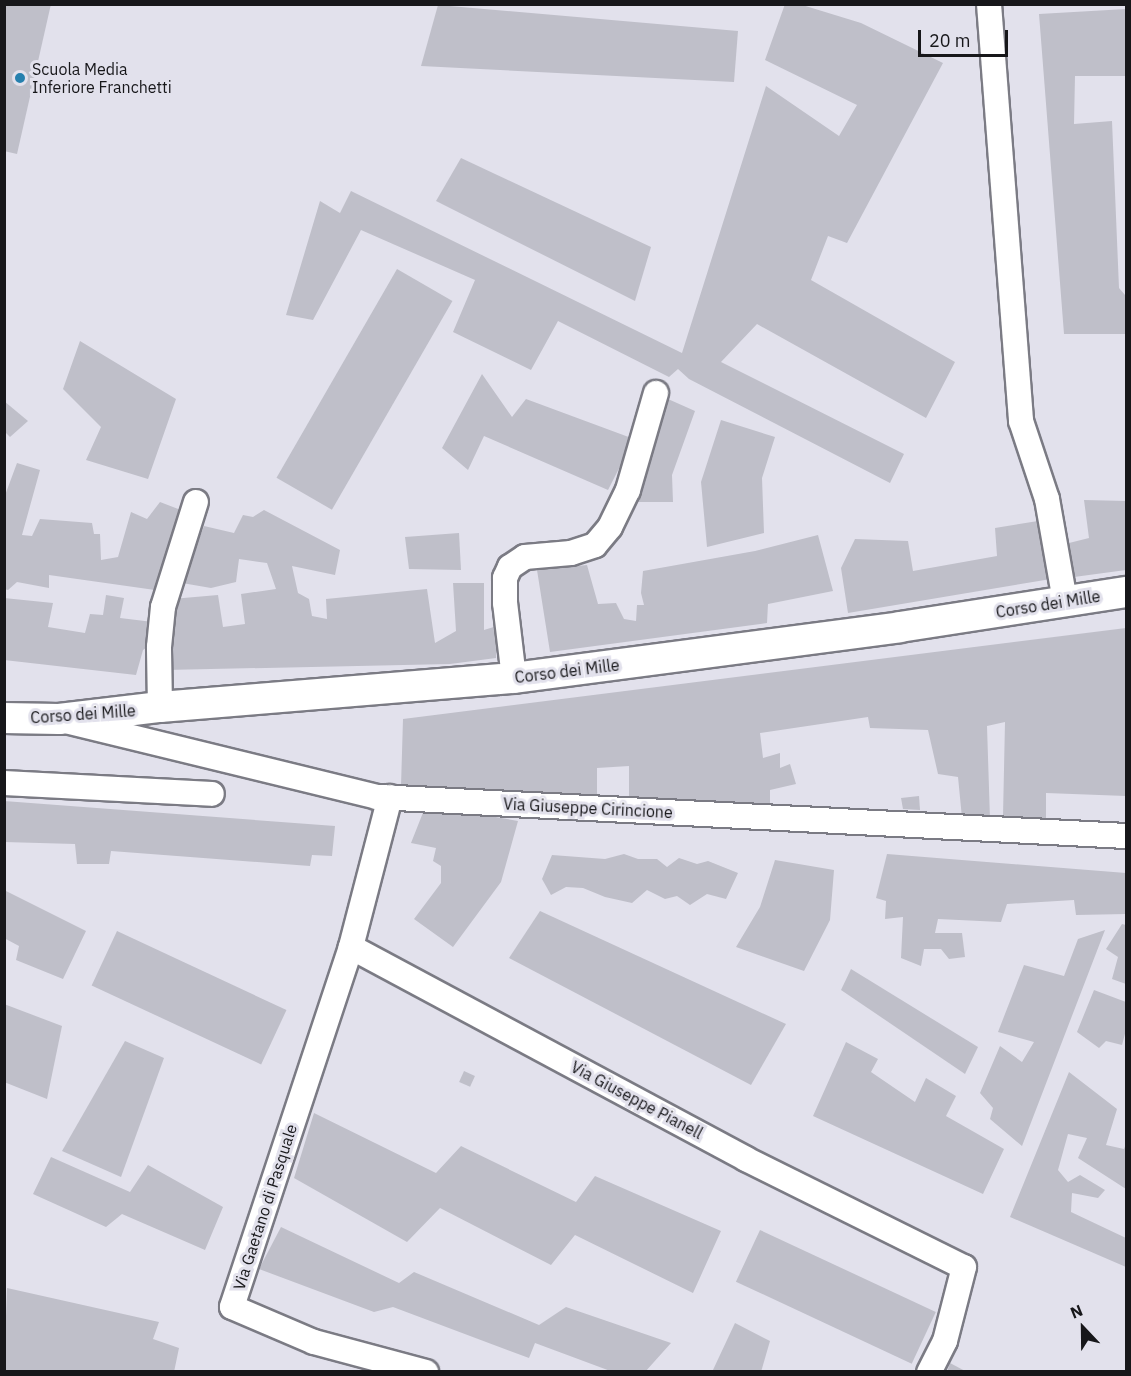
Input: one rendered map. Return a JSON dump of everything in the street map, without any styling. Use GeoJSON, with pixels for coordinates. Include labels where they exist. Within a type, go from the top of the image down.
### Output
{"type":"FeatureCollection","features":[{"type":"Feature","properties":{"kind":"street"},"geometry":{"type":"LineString","coordinates":[[989,4],[1022,422],[1047,500],[1065,601]]}},
{"type":"Feature","properties":{"kind":"street"},"geometry":{"type":"LineString","coordinates":[[514,678],[505,603],[505,578],[510,567],[525,557],[571,553],[595,545],[610,526],[628,490],[656,393]]}},
{"type":"Feature","properties":{"kind":"street"},"geometry":{"type":"LineString","coordinates":[[160,707],[159,647],[163,607],[196,502]]}},
{"type":"Feature","properties":{"kind":"street","name":"Corso dei Mille"},"geometry":{"type":"LineString","coordinates":[[4,718],[59,719],[160,707],[514,678],[900,627],[1126,592]]}},
{"type":"Feature","properties":{"kind":"street","name":"Via Giuseppe Cirincione"},"geometry":{"type":"LineString","coordinates":[[59,719],[377,796],[1126,836]]}},
{"type":"Feature","properties":{"kind":"street"},"geometry":{"type":"LineString","coordinates":[[4,783],[212,794]]}},
{"type":"Feature","properties":{"kind":"street"},"geometry":{"type":"LineString","coordinates":[[351,947],[390,797]]}},
{"type":"Feature","properties":{"kind":"street","name":"Via Gaetano di Pasquale"},"geometry":{"type":"LineString","coordinates":[[351,947],[232,1306],[315,1342],[426,1371]]}},
{"type":"Feature","properties":{"kind":"street","name":"Via Giuseppe Pianell"},"geometry":{"type":"LineString","coordinates":[[351,947],[746,1159],[964,1267],[945,1341],[929,1371]]}},
{"type":"Feature","properties":{"kind":"building","name":"Scuola Media Inferiore Franchetti"},"geometry":{"type":"Polygon","coordinates":[[[4,4],[51,4],[17,154],[4,151],[4,4]]]}},
{"type":"Feature","properties":{"kind":"building"},"geometry":{"type":"Polygon","coordinates":[[[785,4],[799,4],[861,23],[943,63],[847,243],[828,236],[811,280],[955,362],[926,418],[757,324],[721,362],[904,454],[890,483],[689,379],[678,369],[669,377],[558,321],[531,370],[453,332],[475,280],[361,230],[313,320],[286,315],[320,201],[340,213],[351,191],[682,353],[766,86],[839,136],[857,105],[765,60],[785,4]]]}},
{"type":"Feature","properties":{"kind":"building"},"geometry":{"type":"Polygon","coordinates":[[[438,5],[738,31],[734,82],[421,66],[438,5]]]}},
{"type":"Feature","properties":{"kind":"building"},"geometry":{"type":"Polygon","coordinates":[[[1126,9],[1126,76],[1075,76],[1074,124],[1112,121],[1119,288],[1125,295],[1125,334],[1064,334],[1039,14],[1126,9]]]}},
{"type":"Feature","properties":{"kind":"building"},"geometry":{"type":"Polygon","coordinates":[[[461,158],[651,247],[635,301],[436,201],[461,158]]]}},
{"type":"Feature","properties":{"kind":"building"},"geometry":{"type":"Polygon","coordinates":[[[397,269],[452,301],[332,510],[276,478],[397,269]]]}},
{"type":"Feature","properties":{"kind":"building"},"geometry":{"type":"Polygon","coordinates":[[[80,341],[176,399],[148,479],[86,460],[101,427],[63,389],[80,341]]]}},
{"type":"Feature","properties":{"kind":"building"},"geometry":{"type":"Polygon","coordinates":[[[482,374],[512,417],[526,399],[634,439],[608,490],[484,436],[468,470],[442,448],[482,374]]]}},
{"type":"Feature","properties":{"kind":"building"},"geometry":{"type":"Polygon","coordinates":[[[668,399],[695,411],[672,475],[673,502],[636,502],[668,399]]]}},
{"type":"Feature","properties":{"kind":"building"},"geometry":{"type":"Polygon","coordinates":[[[4,401],[28,421],[10,437],[4,431],[4,401]]]}},
{"type":"Feature","properties":{"kind":"building"},"geometry":{"type":"Polygon","coordinates":[[[721,420],[775,437],[762,478],[764,533],[707,547],[701,482],[721,420]]]}},
{"type":"Feature","properties":{"kind":"building"},"geometry":{"type":"Polygon","coordinates":[[[17,463],[40,470],[22,535],[32,536],[40,519],[92,523],[94,534],[100,534],[101,560],[118,557],[131,512],[147,519],[160,502],[186,512],[155,590],[49,575],[49,588],[17,582],[8,590],[4,589],[4,498],[17,463]]]}},
{"type":"Feature","properties":{"kind":"building"},"geometry":{"type":"Polygon","coordinates":[[[1084,500],[1126,501],[1126,570],[1074,577],[1065,544],[1089,538],[1084,500]]]}},
{"type":"Feature","properties":{"kind":"building"},"geometry":{"type":"Polygon","coordinates":[[[264,510],[340,550],[335,575],[292,566],[298,593],[309,599],[312,616],[327,619],[326,599],[427,589],[435,643],[456,631],[453,583],[484,583],[484,630],[497,626],[496,658],[450,664],[165,670],[172,599],[218,595],[223,627],[245,624],[241,594],[276,589],[267,563],[239,559],[236,582],[211,588],[182,583],[204,526],[234,533],[243,515],[253,517],[264,510]]]}},
{"type":"Feature","properties":{"kind":"building"},"geometry":{"type":"Polygon","coordinates":[[[1038,521],[1051,579],[848,613],[841,568],[855,539],[908,541],[913,571],[997,556],[995,528],[1038,521]]]}},
{"type":"Feature","properties":{"kind":"building"},"geometry":{"type":"Polygon","coordinates":[[[459,533],[461,570],[409,569],[405,537],[459,533]]]}},
{"type":"Feature","properties":{"kind":"building"},"geometry":{"type":"Polygon","coordinates":[[[818,535],[833,591],[768,604],[767,623],[550,652],[537,570],[587,565],[598,604],[616,603],[624,619],[636,621],[637,605],[644,605],[641,593],[643,571],[755,551],[818,535]]]}},
{"type":"Feature","properties":{"kind":"building"},"geometry":{"type":"Polygon","coordinates":[[[106,595],[124,598],[120,618],[153,622],[150,645],[143,650],[136,675],[4,660],[4,598],[53,603],[48,627],[85,633],[90,614],[103,615],[106,595]]]}},
{"type":"Feature","properties":{"kind":"building"},"geometry":{"type":"Polygon","coordinates":[[[1126,628],[1126,796],[1046,793],[1046,822],[1003,816],[1005,722],[987,726],[990,819],[962,818],[958,777],[938,774],[928,730],[870,728],[868,717],[760,733],[763,758],[780,753],[780,768],[790,764],[796,784],[770,790],[770,810],[629,796],[629,766],[597,768],[597,799],[401,786],[403,719],[1126,628]]]}},
{"type":"Feature","properties":{"kind":"building"},"geometry":{"type":"Polygon","coordinates":[[[919,796],[920,810],[903,809],[901,798],[919,796]]]}},
{"type":"Feature","properties":{"kind":"building"},"geometry":{"type":"Polygon","coordinates":[[[4,801],[335,826],[332,856],[312,855],[310,866],[111,851],[109,864],[77,864],[75,844],[4,842],[4,801]]]}},
{"type":"Feature","properties":{"kind":"building"},"geometry":{"type":"Polygon","coordinates":[[[426,805],[518,821],[501,882],[453,947],[414,919],[441,883],[441,866],[433,861],[436,848],[411,843],[426,805]]]}},
{"type":"Feature","properties":{"kind":"building"},"geometry":{"type":"Polygon","coordinates":[[[624,854],[638,859],[657,859],[667,867],[679,858],[697,864],[708,861],[738,873],[726,899],[707,894],[690,905],[677,896],[665,899],[647,890],[632,903],[605,897],[583,888],[566,887],[551,895],[542,879],[552,855],[605,859],[624,854]]]}},
{"type":"Feature","properties":{"kind":"building"},"geometry":{"type":"Polygon","coordinates":[[[887,854],[1126,873],[1126,914],[1076,915],[1074,900],[1007,904],[1001,922],[938,919],[935,933],[962,933],[965,957],[949,959],[941,949],[924,949],[921,966],[901,958],[903,917],[885,919],[886,901],[876,898],[887,854]]]}},
{"type":"Feature","properties":{"kind":"building"},"geometry":{"type":"Polygon","coordinates":[[[775,860],[834,870],[830,920],[804,971],[736,947],[760,907],[775,860]]]}},
{"type":"Feature","properties":{"kind":"building"},"geometry":{"type":"Polygon","coordinates":[[[4,890],[86,931],[63,979],[16,960],[19,946],[4,938],[4,890]]]}},
{"type":"Feature","properties":{"kind":"building"},"geometry":{"type":"Polygon","coordinates":[[[540,911],[786,1024],[751,1085],[509,958],[540,911]]]}},
{"type":"Feature","properties":{"kind":"building"},"geometry":{"type":"Polygon","coordinates":[[[1122,924],[1126,925],[1126,984],[1112,979],[1118,957],[1106,949],[1122,924]]]}},
{"type":"Feature","properties":{"kind":"building"},"geometry":{"type":"Polygon","coordinates":[[[1105,930],[1022,1146],[990,1119],[993,1108],[980,1093],[1000,1046],[1022,1062],[1034,1042],[998,1032],[1024,965],[1064,976],[1078,939],[1105,930]]]}},
{"type":"Feature","properties":{"kind":"building"},"geometry":{"type":"Polygon","coordinates":[[[117,931],[286,1010],[261,1064],[92,985],[117,931]]]}},
{"type":"Feature","properties":{"kind":"building"},"geometry":{"type":"Polygon","coordinates":[[[851,969],[978,1047],[965,1074],[841,990],[851,969]]]}},
{"type":"Feature","properties":{"kind":"building"},"geometry":{"type":"Polygon","coordinates":[[[1094,990],[1126,1002],[1126,1030],[1122,1045],[1106,1041],[1099,1048],[1077,1032],[1094,990]]]}},
{"type":"Feature","properties":{"kind":"building"},"geometry":{"type":"Polygon","coordinates":[[[4,1004],[62,1026],[47,1099],[4,1082],[4,1004]]]}},
{"type":"Feature","properties":{"kind":"building"},"geometry":{"type":"Polygon","coordinates":[[[125,1041],[164,1058],[121,1177],[62,1151],[125,1041]]]}},
{"type":"Feature","properties":{"kind":"building"},"geometry":{"type":"Polygon","coordinates":[[[846,1042],[878,1059],[871,1072],[915,1102],[926,1078],[956,1096],[946,1116],[1004,1149],[983,1194],[813,1116],[846,1042]]]}},
{"type":"Feature","properties":{"kind":"building"},"geometry":{"type":"Polygon","coordinates":[[[464,1071],[475,1076],[470,1087],[459,1082],[464,1071]]]}},
{"type":"Feature","properties":{"kind":"building"},"geometry":{"type":"Polygon","coordinates":[[[1069,1072],[1117,1109],[1106,1145],[1124,1149],[1126,1144],[1126,1189],[1078,1158],[1087,1138],[1068,1134],[1058,1170],[1068,1182],[1080,1175],[1105,1190],[1098,1198],[1072,1193],[1071,1212],[1126,1238],[1126,1267],[1010,1217],[1069,1072]]]}},
{"type":"Feature","properties":{"kind":"building"},"geometry":{"type":"Polygon","coordinates":[[[314,1113],[436,1173],[461,1146],[576,1202],[595,1176],[721,1231],[693,1293],[575,1235],[551,1265],[440,1208],[407,1242],[294,1178],[314,1113]]]}},
{"type":"Feature","properties":{"kind":"building"},"geometry":{"type":"Polygon","coordinates":[[[51,1157],[130,1192],[148,1165],[223,1207],[205,1250],[122,1214],[106,1227],[33,1194],[51,1157]]]}},
{"type":"Feature","properties":{"kind":"building"},"geometry":{"type":"Polygon","coordinates":[[[281,1227],[399,1283],[414,1272],[539,1325],[566,1307],[671,1343],[645,1372],[613,1372],[535,1343],[529,1358],[393,1307],[374,1312],[259,1269],[281,1227]]]}},
{"type":"Feature","properties":{"kind":"building"},"geometry":{"type":"Polygon","coordinates":[[[760,1230],[936,1312],[912,1364],[736,1282],[760,1230]]]}},
{"type":"Feature","properties":{"kind":"building"},"geometry":{"type":"Polygon","coordinates":[[[7,1288],[159,1322],[153,1339],[179,1348],[174,1372],[4,1372],[7,1288]]]}},
{"type":"Feature","properties":{"kind":"building"},"geometry":{"type":"Polygon","coordinates":[[[735,1323],[770,1341],[761,1372],[712,1372],[735,1323]]]}},
{"type":"Feature","properties":{"kind":"building"},"geometry":{"type":"Polygon","coordinates":[[[950,1363],[967,1372],[947,1372],[950,1363]]]}},
{"type":"Feature","properties":{"kind":"place","name":"Scuola Media Inferiore Franchetti"},"geometry":{"type":"Point","coordinates":[20,78]}}]}
